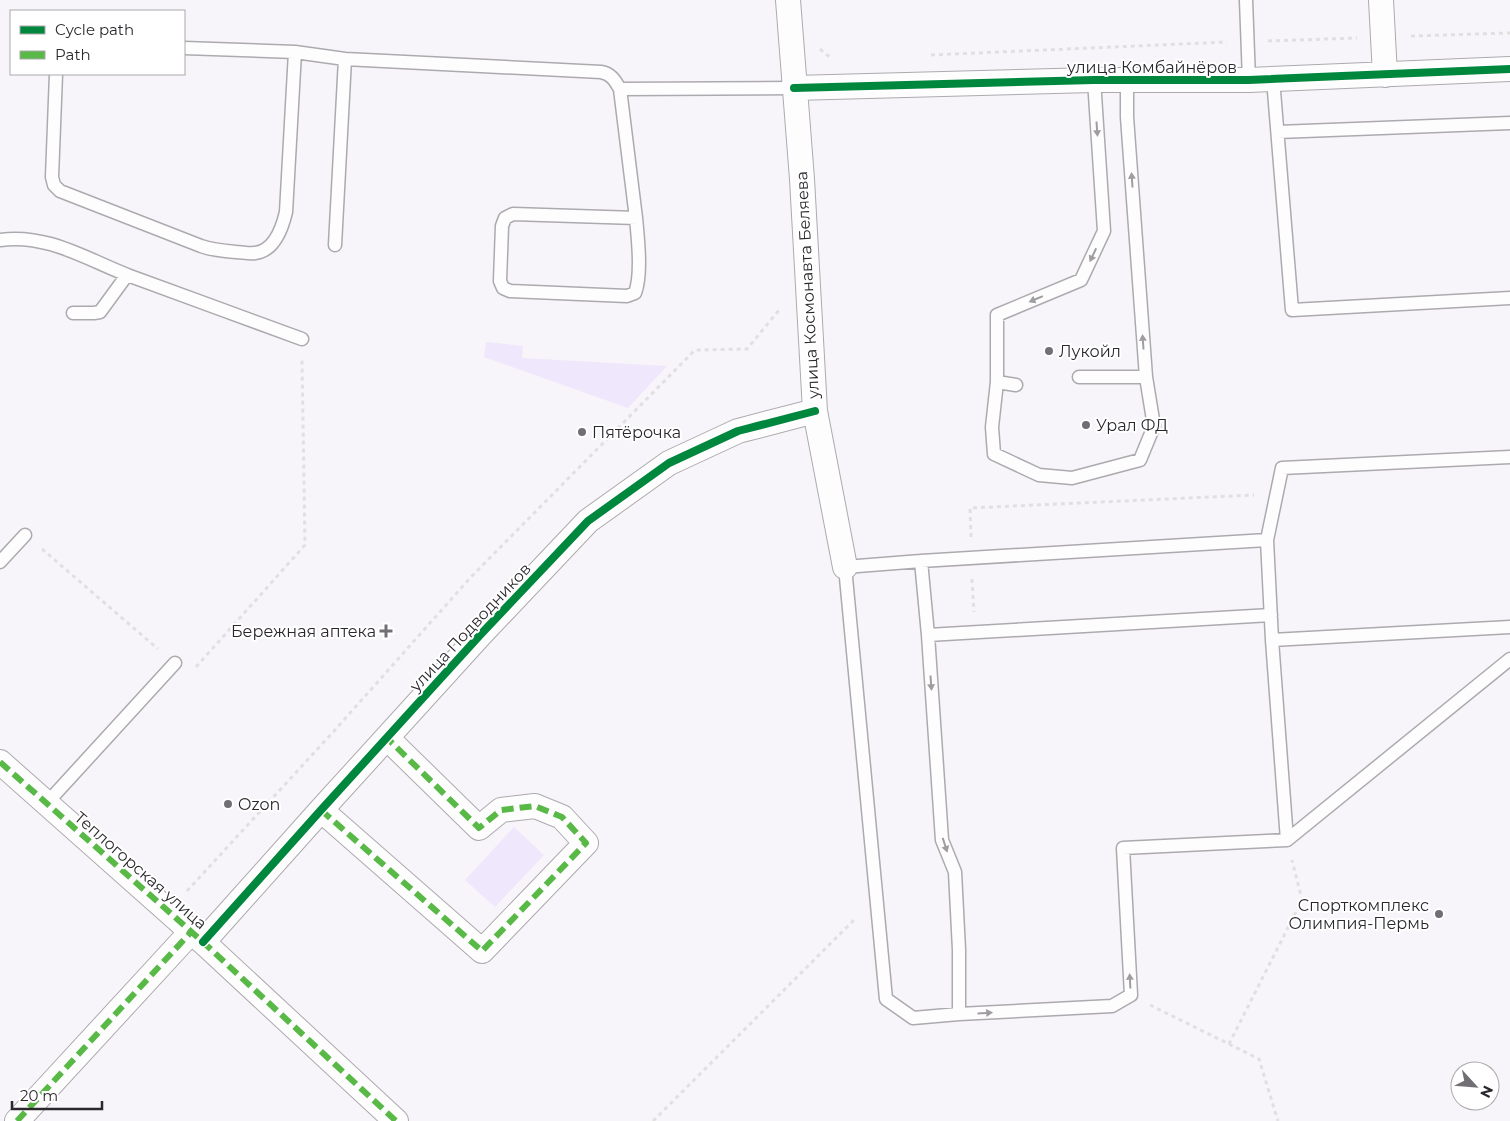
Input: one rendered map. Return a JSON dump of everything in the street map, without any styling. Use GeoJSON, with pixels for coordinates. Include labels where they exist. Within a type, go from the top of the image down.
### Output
{"type":"FeatureCollection","features":[{"type":"Feature","properties":{"kind":"street","name":"улица Космонавта Беляева"},"geometry":{"type":"LineString","coordinates":[[788,0],[802,179],[815,411],[845,568]]}},
{"type":"Feature","properties":{"kind":"street"},"geometry":{"type":"LineString","coordinates":[[1381,0],[1385,75]]}},
{"type":"Feature","properties":{"kind":"street","name":"улица Комбайнёров"},"geometry":{"type":"LineString","coordinates":[[794,88],[1094,80],[1249,80],[1510,69]]}},
{"type":"Feature","properties":{"kind":"street","name":"улица Подводников"},"geometry":{"type":"LineString","coordinates":[[17,1121],[320,810],[481,634],[588,521],[669,463],[738,431],[815,411]]}},
{"type":"Feature","properties":{"kind":"street"},"geometry":{"type":"LineString","coordinates":[[320,810],[482,951],[586,843],[562,817],[535,806],[501,810],[479,828],[387,738]]}},
{"type":"Feature","properties":{"kind":"street","name":"Теплогорская улица"},"geometry":{"type":"LineString","coordinates":[[0,762],[197,937],[396,1121]]}},
{"type":"Feature","properties":{"kind":"lane"},"geometry":{"type":"LineString","coordinates":[[1246,0],[1249,80]]}},
{"type":"Feature","properties":{"kind":"lane"},"geometry":{"type":"LineString","coordinates":[[185,48],[295,52],[346,59],[607,73],[613,77],[620,89],[636,218],[638,239],[638,285],[635,293],[627,296],[510,292],[502,288],[500,282],[502,226],[505,218],[513,214],[636,218]]}},
{"type":"Feature","properties":{"kind":"lane"},"geometry":{"type":"LineString","coordinates":[[56,75],[52,177],[54,185],[60,191],[201,246],[217,250],[254,253],[264,251],[272,244],[282,227],[286,212],[295,52]]}},
{"type":"Feature","properties":{"kind":"lane"},"geometry":{"type":"LineString","coordinates":[[335,245],[346,59]]}},
{"type":"Feature","properties":{"kind":"lane"},"geometry":{"type":"LineString","coordinates":[[1273,79],[1292,310],[1510,298]]}},
{"type":"Feature","properties":{"kind":"lane"},"geometry":{"type":"LineString","coordinates":[[1094,80],[1104,231],[1081,280],[997,315],[997,382],[992,427],[994,454],[1039,475],[1072,478],[1140,460],[1154,426],[1146,377],[1127,117],[1127,80]]}},
{"type":"Feature","properties":{"kind":"lane"},"geometry":{"type":"LineString","coordinates":[[620,89],[794,88]]}},
{"type":"Feature","properties":{"kind":"lane"},"geometry":{"type":"LineString","coordinates":[[1278,132],[1510,123]]}},
{"type":"Feature","properties":{"kind":"lane"},"geometry":{"type":"LineString","coordinates":[[0,240],[15,238],[37,241],[68,249],[128,275],[302,339]]}},
{"type":"Feature","properties":{"kind":"lane"},"geometry":{"type":"LineString","coordinates":[[73,313],[100,312],[128,275]]}},
{"type":"Feature","properties":{"kind":"lane"},"geometry":{"type":"LineString","coordinates":[[1079,377],[1146,377]]}},
{"type":"Feature","properties":{"kind":"lane"},"geometry":{"type":"LineString","coordinates":[[997,382],[1016,385]]}},
{"type":"Feature","properties":{"kind":"lane"},"geometry":{"type":"LineString","coordinates":[[1287,840],[1272,640],[1267,540],[1282,468],[1510,457]]}},
{"type":"Feature","properties":{"kind":"lane"},"geometry":{"type":"LineString","coordinates":[[0,562],[25,535]]}},
{"type":"Feature","properties":{"kind":"lane"},"geometry":{"type":"LineString","coordinates":[[1267,540],[921,561],[845,568],[886,999],[913,1018],[1112,1006],[1131,995],[1123,848],[1287,840],[1510,659]]}},
{"type":"Feature","properties":{"kind":"lane"},"geometry":{"type":"LineString","coordinates":[[921,561],[942,840],[955,872],[959,950],[959,1014]]}},
{"type":"Feature","properties":{"kind":"lane"},"geometry":{"type":"LineString","coordinates":[[928,635],[1271,615]]}},
{"type":"Feature","properties":{"kind":"lane"},"geometry":{"type":"LineString","coordinates":[[1272,640],[1510,627]]}},
{"type":"Feature","properties":{"kind":"lane"},"geometry":{"type":"LineString","coordinates":[[46,804],[175,663]]}},
{"type":"Feature","properties":{"kind":"path"},"geometry":{"type":"LineString","coordinates":[[930,55],[1248,41],[1510,33]]}},
{"type":"Feature","properties":{"kind":"path"},"geometry":{"type":"LineString","coordinates":[[831,59],[841,58]]}},
{"type":"Feature","properties":{"kind":"path"},"geometry":{"type":"LineString","coordinates":[[168,911],[335,730],[470,578],[695,350],[747,349],[779,310]]}},
{"type":"Feature","properties":{"kind":"path"},"geometry":{"type":"LineString","coordinates":[[25,535],[189,676],[305,545],[302,339]]}},
{"type":"Feature","properties":{"kind":"path"},"geometry":{"type":"LineString","coordinates":[[974,632],[970,508],[1277,494]]}},
{"type":"Feature","properties":{"kind":"path"},"geometry":{"type":"LineString","coordinates":[[1229,1044],[1302,900],[1287,840]]}},
{"type":"Feature","properties":{"kind":"path"},"geometry":{"type":"LineString","coordinates":[[653,1121],[876,898]]}},
{"type":"Feature","properties":{"kind":"path"},"geometry":{"type":"LineString","coordinates":[[1131,995],[1259,1059],[1278,1121]]}},
{"type":"Feature","properties":{"kind":"shaded area"},"geometry":{"type":"Polygon","coordinates":[[[486,342],[523,346],[522,358],[667,366],[628,408],[484,357],[486,342]]]}},
{"type":"Feature","properties":{"kind":"shaded area"},"geometry":{"type":"Polygon","coordinates":[[[514,827],[544,855],[495,907],[465,880],[514,827]]]}},
{"type":"Feature","properties":{"kind":"marked path"},"geometry":{"type":"LineString","coordinates":[[321,810],[482,951],[586,843],[562,817],[535,806],[501,810],[479,828],[387,738]]}},
{"type":"Feature","properties":{"kind":"marked path"},"geometry":{"type":"LineString","coordinates":[[0,762],[203,942],[396,1121]]}},
{"type":"Feature","properties":{"kind":"marked path"},"geometry":{"type":"LineString","coordinates":[[17,1121],[191,932]]}},
{"type":"Feature","properties":{"kind":"cycle path"},"geometry":{"type":"LineString","coordinates":[[794,88],[1094,80],[1249,80],[1510,69]]}},
{"type":"Feature","properties":{"kind":"cycle path"},"geometry":{"type":"LineString","coordinates":[[203,942],[481,634],[588,521],[669,463],[738,431],[815,411]]}},
{"type":"Feature","properties":{"kind":"place","name":"Лукойл"},"geometry":{"type":"Point","coordinates":[1049,351]}},
{"type":"Feature","properties":{"kind":"place","name":"Урал ФД"},"geometry":{"type":"Point","coordinates":[1086,425]}},
{"type":"Feature","properties":{"kind":"place","name":"Пятёрочка"},"geometry":{"type":"Point","coordinates":[582,432]}},
{"type":"Feature","properties":{"kind":"place","name":"Бережная аптека"},"geometry":{"type":"Point","coordinates":[386,631]}},
{"type":"Feature","properties":{"kind":"place","name":"Ozon"},"geometry":{"type":"Point","coordinates":[228,804]}},
{"type":"Feature","properties":{"kind":"place","name":"Спорткомплекс Олимпия-Пермь"},"geometry":{"type":"Point","coordinates":[1439,914]}}]}
